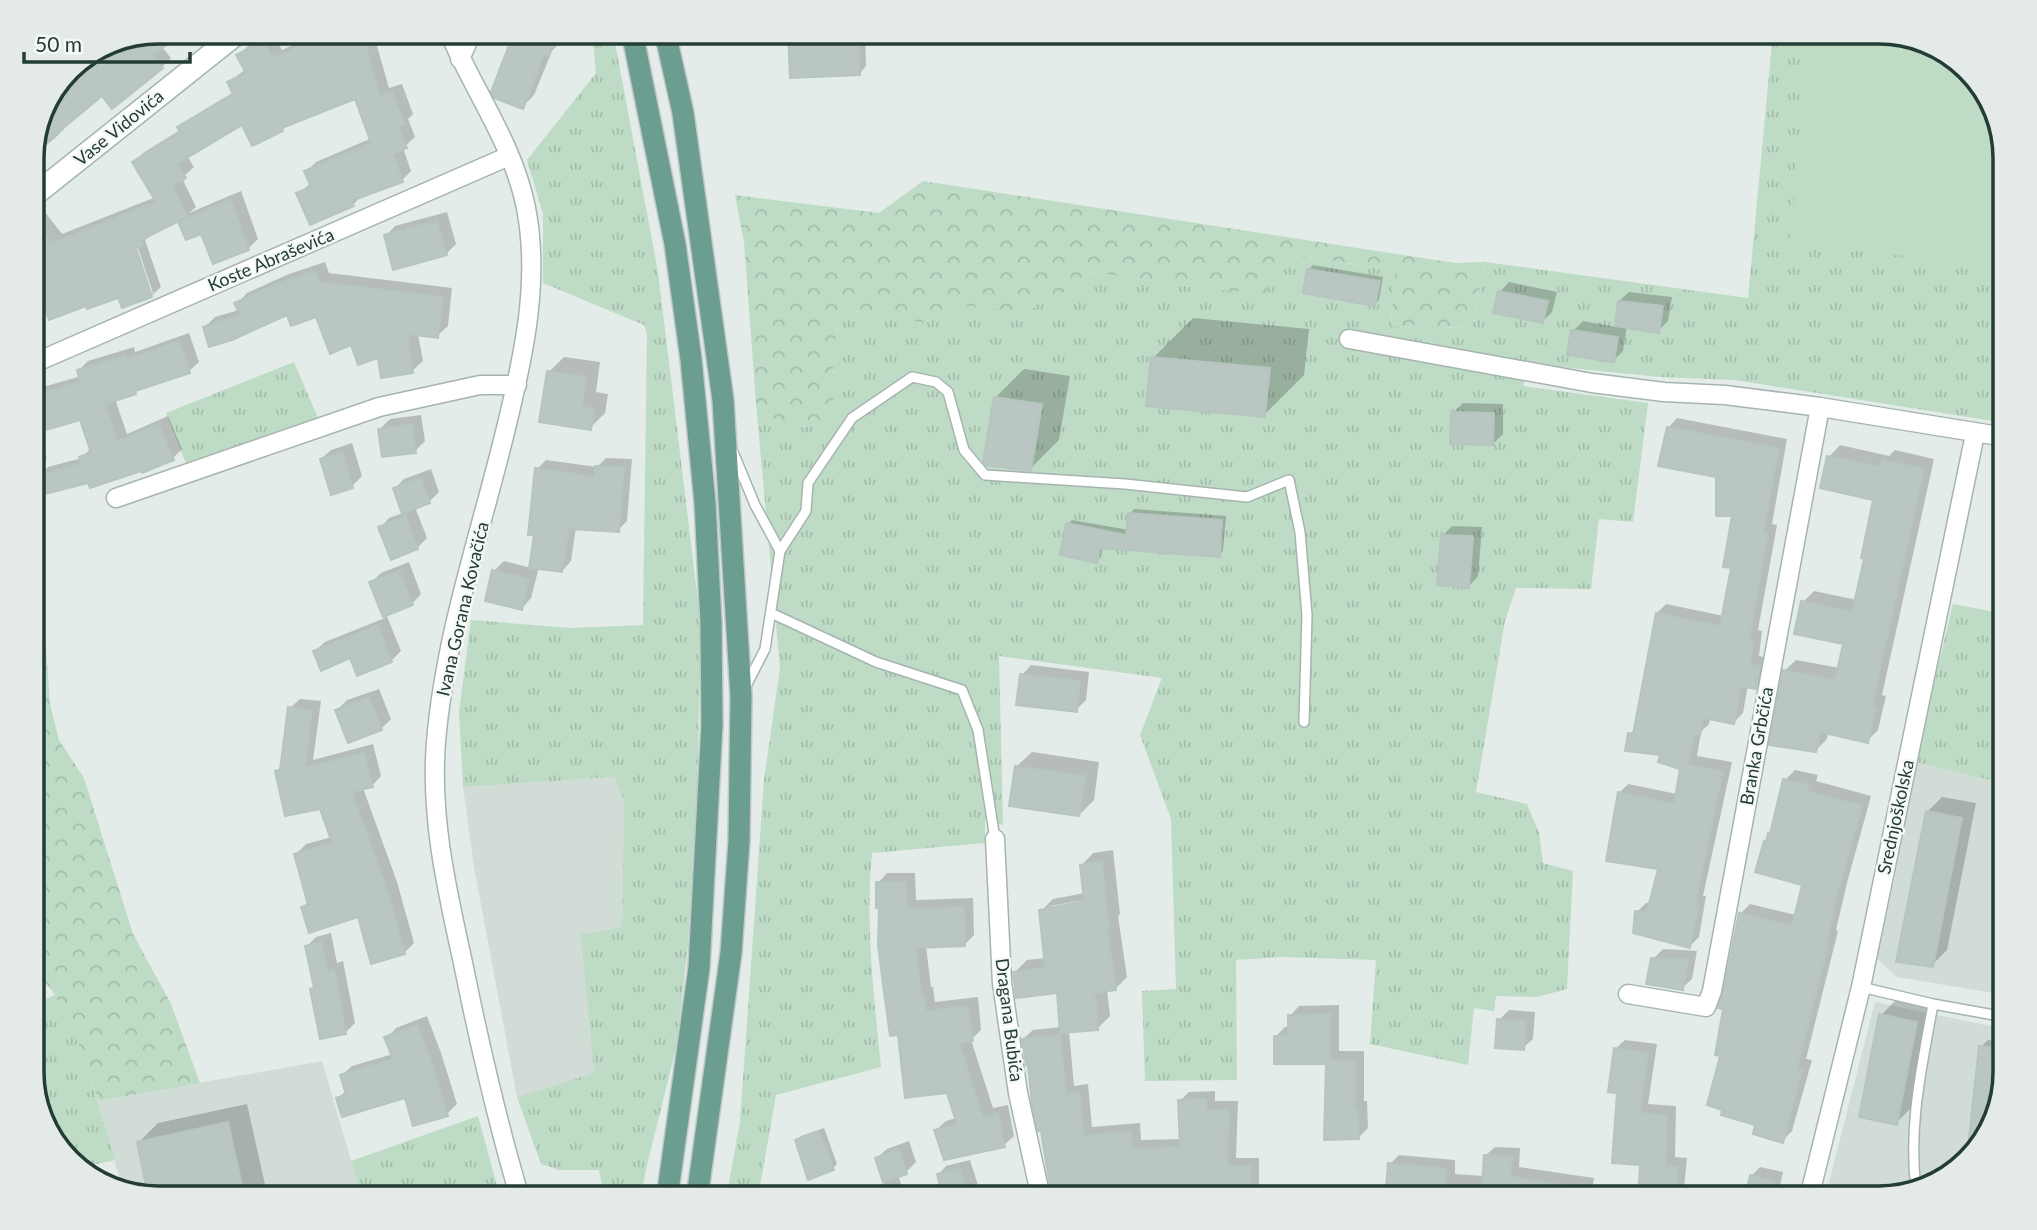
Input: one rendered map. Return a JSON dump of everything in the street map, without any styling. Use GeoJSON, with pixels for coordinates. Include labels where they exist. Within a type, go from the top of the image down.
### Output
{"type":"FeatureCollection","features":[{"type":"Feature","properties":{"kind":"main road"},"geometry":{"type":"LineString","coordinates":[[634,44],[675,244],[691,359],[705,503],[710,623],[712,724],[699,968],[669,1186]]}},
{"type":"Feature","properties":{"kind":"main road"},"geometry":{"type":"LineString","coordinates":[[668,44],[683,113],[723,400],[741,696],[740,813],[732,953],[699,1186]]}},
{"type":"Feature","properties":{"kind":"street","name":"Vase Vidovića"},"geometry":{"type":"LineString","coordinates":[[44,187],[224,44]]}},
{"type":"Feature","properties":{"kind":"street","name":"Ivana Gorana Kovačića"},"geometry":{"type":"LineString","coordinates":[[454,44],[520,182],[526,207],[531,263],[526,338],[445,670],[436,744],[435,809],[442,863],[468,987],[517,1186]]}},
{"type":"Feature","properties":{"kind":"street"},"geometry":{"type":"LineString","coordinates":[[460,58],[466,44]]}},
{"type":"Feature","properties":{"kind":"street","name":"Koste Abraševića"},"geometry":{"type":"LineString","coordinates":[[44,359],[509,156]]}},
{"type":"Feature","properties":{"kind":"street"},"geometry":{"type":"LineString","coordinates":[[1349,339],[1592,383],[1819,407],[1993,436]]}},
{"type":"Feature","properties":{"kind":"street"},"geometry":{"type":"LineString","coordinates":[[116,498],[379,407],[480,385],[516,385]]}},
{"type":"Feature","properties":{"kind":"street","name":"Branka Grbčića"},"geometry":{"type":"LineString","coordinates":[[1628,994],[1706,1007],[1712,991],[1819,407]]}},
{"type":"Feature","properties":{"kind":"street","name":"Srednjoškolska"},"geometry":{"type":"LineString","coordinates":[[1812,1186],[1861,987],[1975,434]]}},
{"type":"Feature","properties":{"kind":"street","name":"Dragana Bubića"},"geometry":{"type":"LineString","coordinates":[[995,839],[1002,983],[1018,1093],[1038,1186]]}},
{"type":"Feature","properties":{"kind":"lane"},"geometry":{"type":"LineString","coordinates":[[741,696],[765,649],[780,551],[806,511],[808,483],[852,418],[912,377],[936,382],[948,392],[964,450],[985,475],[1125,484],[1247,497],[1289,480],[1300,532],[1307,615],[1304,722]]}},
{"type":"Feature","properties":{"kind":"lane"},"geometry":{"type":"LineString","coordinates":[[725,433],[755,505],[780,551]]}},
{"type":"Feature","properties":{"kind":"lane"},"geometry":{"type":"LineString","coordinates":[[771,613],[876,662],[962,690],[978,730],[995,839]]}},
{"type":"Feature","properties":{"kind":"lane"},"geometry":{"type":"LineString","coordinates":[[1861,987],[1993,1015]]}},
{"type":"Feature","properties":{"kind":"lane"},"geometry":{"type":"LineString","coordinates":[[1915,1180],[1912,1158],[1916,1107],[1933,1004]]}},
{"type":"Feature","properties":{"kind":"shaded area"},"geometry":{"type":"Polygon","coordinates":[[[1915,762],[1993,781],[1993,993],[1897,977],[1876,958],[1894,882],[1915,762]]]}},
{"type":"Feature","properties":{"kind":"shaded area"},"geometry":{"type":"Polygon","coordinates":[[[614,777],[624,801],[622,927],[582,935],[594,1073],[517,1097],[474,867],[463,787],[614,777]]]}},
{"type":"Feature","properties":{"kind":"shaded area"},"geometry":{"type":"Polygon","coordinates":[[[1875,1002],[1993,1027],[1993,1072],[1989,1102],[1978,1129],[1960,1153],[1936,1171],[1909,1182],[1879,1186],[1828,1186],[1875,1002]]]}},
{"type":"Feature","properties":{"kind":"shaded area"},"geometry":{"type":"Polygon","coordinates":[[[322,1061],[358,1186],[158,1186],[119,1180],[98,1101],[322,1061]]]}},
{"type":"Feature","properties":{"kind":"green space"},"geometry":{"type":"Polygon","coordinates":[[[593,44],[615,44],[658,272],[701,626],[697,795],[688,944],[677,1044],[643,1186],[602,1186],[599,1170],[559,1170],[541,1164],[517,1097],[594,1073],[581,935],[622,927],[624,801],[614,777],[463,787],[459,712],[471,620],[571,628],[643,625],[647,333],[644,325],[543,283],[543,214],[527,160],[596,73],[593,44]]]}},
{"type":"Feature","properties":{"kind":"green space"},"geometry":{"type":"Polygon","coordinates":[[[1772,44],[1894,45],[1923,52],[1949,67],[1960,77],[1981,107],[1987,121],[1993,151],[1993,421],[1735,380],[1660,377],[1530,364],[1523,386],[1648,403],[1633,522],[1599,519],[1591,589],[1516,588],[1505,621],[1476,792],[1527,804],[1539,833],[1543,863],[1573,871],[1567,989],[1537,997],[1496,996],[1494,1011],[1474,1008],[1468,1065],[1370,1044],[1376,960],[1281,957],[1236,960],[1237,1080],[1145,1081],[1142,991],[1176,989],[1171,819],[1140,735],[1162,678],[999,656],[1003,825],[985,820],[985,843],[872,853],[870,933],[881,1067],[776,1095],[760,1186],[728,1186],[740,1122],[764,780],[780,668],[756,403],[785,428],[833,424],[838,308],[924,323],[969,306],[1026,312],[1090,272],[1215,290],[1289,255],[1395,270],[1391,326],[1472,328],[1485,262],[1748,298],[1772,44]]]}},
{"type":"Feature","properties":{"kind":"green space"},"geometry":{"type":"Polygon","coordinates":[[[1809,44],[1879,44],[1909,48],[1936,59],[1960,77],[1981,107],[1991,136],[1993,265],[1789,244],[1809,44]]]}},
{"type":"Feature","properties":{"kind":"green space"},"geometry":{"type":"Polygon","coordinates":[[[923,181],[1455,263],[1485,262],[1472,328],[1391,326],[1395,270],[1289,255],[1265,293],[1215,290],[1090,272],[1026,313],[969,306],[924,323],[838,308],[833,377],[834,424],[785,428],[756,403],[744,242],[735,195],[879,213],[923,181]]]}},
{"type":"Feature","properties":{"kind":"green space"},"geometry":{"type":"Polygon","coordinates":[[[294,362],[318,418],[187,466],[166,413],[294,362]]]}},
{"type":"Feature","properties":{"kind":"green space"},"geometry":{"type":"Polygon","coordinates":[[[1953,604],[1993,612],[1993,781],[1915,762],[1953,604]]]}},
{"type":"Feature","properties":{"kind":"green space"},"geometry":{"type":"Polygon","coordinates":[[[44,634],[50,704],[59,740],[84,778],[133,934],[171,1004],[200,1083],[98,1101],[70,1024],[44,982],[44,634]]]}},
{"type":"Feature","properties":{"kind":"green space"},"geometry":{"type":"Polygon","coordinates":[[[55,995],[80,1042],[115,1160],[93,1166],[88,1163],[77,1153],[56,1123],[50,1109],[44,1079],[44,1000],[55,995]]]}},
{"type":"Feature","properties":{"kind":"green space"},"geometry":{"type":"Polygon","coordinates":[[[478,1116],[497,1186],[358,1186],[351,1161],[478,1116]]]}},
{"type":"Feature","properties":{"kind":"building"},"geometry":{"type":"Polygon","coordinates":[[[168,44],[152,55],[163,68],[112,109],[102,96],[45,143],[56,107],[67,88],[101,59],[106,60],[121,50],[143,45],[168,44]]]}},
{"type":"Feature","properties":{"kind":"building"},"geometry":{"type":"Polygon","coordinates":[[[257,44],[265,44],[273,58],[304,44],[365,44],[380,96],[392,92],[405,125],[398,127],[407,148],[393,154],[403,182],[351,201],[354,206],[310,225],[296,193],[311,187],[304,171],[371,143],[355,99],[282,128],[283,131],[252,146],[242,125],[177,164],[186,178],[173,186],[187,217],[141,240],[143,245],[136,248],[152,297],[122,308],[118,298],[49,320],[44,306],[44,232],[52,243],[156,202],[132,162],[180,132],[177,127],[233,94],[227,82],[246,73],[236,55],[257,44]]]}},
{"type":"Feature","properties":{"kind":"building"},"geometry":{"type":"Polygon","coordinates":[[[509,44],[553,44],[549,56],[544,54],[523,109],[494,98],[491,92],[509,44]]]}},
{"type":"Feature","properties":{"kind":"building"},"geometry":{"type":"Polygon","coordinates":[[[789,44],[859,44],[860,75],[790,78],[789,44]]]}},
{"type":"Feature","properties":{"kind":"building"},"geometry":{"type":"Polygon","coordinates":[[[231,199],[249,250],[213,264],[201,234],[186,240],[178,222],[231,199]]]}},
{"type":"Feature","properties":{"kind":"building"},"geometry":{"type":"Polygon","coordinates":[[[437,221],[447,255],[393,270],[384,235],[437,221]]]}},
{"type":"Feature","properties":{"kind":"building"},"geometry":{"type":"Polygon","coordinates":[[[1307,269],[1380,281],[1375,306],[1303,293],[1307,269]]]}},
{"type":"Feature","properties":{"kind":"building"},"geometry":{"type":"Polygon","coordinates":[[[315,271],[319,282],[443,297],[438,338],[407,334],[413,373],[381,378],[378,358],[358,365],[351,345],[330,354],[316,317],[291,326],[287,315],[232,340],[209,347],[203,327],[240,315],[234,303],[315,271]]]}},
{"type":"Feature","properties":{"kind":"building"},"geometry":{"type":"Polygon","coordinates":[[[1498,291],[1548,301],[1543,323],[1493,313],[1498,291]]]}},
{"type":"Feature","properties":{"kind":"building"},"geometry":{"type":"Polygon","coordinates":[[[1618,301],[1663,306],[1659,333],[1615,326],[1618,301]]]}},
{"type":"Feature","properties":{"kind":"building"},"geometry":{"type":"Polygon","coordinates":[[[1571,330],[1618,337],[1614,362],[1567,355],[1571,330]]]}},
{"type":"Feature","properties":{"kind":"building"},"geometry":{"type":"Polygon","coordinates":[[[179,341],[190,373],[105,404],[117,442],[158,424],[174,460],[142,473],[141,471],[90,488],[88,483],[44,494],[44,474],[81,464],[79,457],[91,453],[80,420],[44,430],[44,392],[80,382],[77,370],[125,356],[126,360],[179,341]]]}},
{"type":"Feature","properties":{"kind":"building"},"geometry":{"type":"Polygon","coordinates":[[[1151,357],[1270,368],[1265,417],[1146,406],[1151,357]]]}},
{"type":"Feature","properties":{"kind":"building"},"geometry":{"type":"Polygon","coordinates":[[[547,371],[586,377],[582,407],[594,409],[591,430],[539,422],[547,371]]]}},
{"type":"Feature","properties":{"kind":"building"},"geometry":{"type":"Polygon","coordinates":[[[994,397],[1042,404],[1031,471],[986,465],[983,462],[994,397]]]}},
{"type":"Feature","properties":{"kind":"building"},"geometry":{"type":"Polygon","coordinates":[[[1451,412],[1494,413],[1493,445],[1450,444],[1451,412]]]}},
{"type":"Feature","properties":{"kind":"building"},"geometry":{"type":"Polygon","coordinates":[[[412,424],[416,453],[382,457],[378,429],[412,424]]]}},
{"type":"Feature","properties":{"kind":"building"},"geometry":{"type":"Polygon","coordinates":[[[1667,427],[1779,448],[1763,533],[1768,534],[1749,639],[1753,640],[1750,665],[1760,666],[1756,689],[1741,686],[1734,724],[1703,718],[1700,735],[1694,734],[1688,765],[1723,771],[1695,905],[1698,905],[1690,948],[1633,933],[1635,911],[1647,912],[1658,869],[1606,861],[1618,792],[1674,804],[1680,769],[1658,762],[1660,755],[1625,751],[1628,733],[1633,734],[1656,613],[1720,626],[1731,568],[1723,567],[1732,516],[1716,516],[1716,477],[1658,466],[1667,427]]]}},
{"type":"Feature","properties":{"kind":"building"},"geometry":{"type":"Polygon","coordinates":[[[342,452],[353,488],[331,495],[320,459],[342,452]]]}},
{"type":"Feature","properties":{"kind":"building"},"geometry":{"type":"Polygon","coordinates":[[[1827,456],[1881,467],[1882,460],[1924,469],[1872,706],[1876,707],[1868,743],[1820,732],[1816,752],[1769,745],[1783,670],[1835,680],[1843,644],[1794,634],[1801,601],[1852,612],[1873,500],[1820,488],[1827,456]]]}},
{"type":"Feature","properties":{"kind":"building"},"geometry":{"type":"Polygon","coordinates":[[[595,466],[624,467],[619,532],[569,529],[562,572],[529,568],[534,535],[528,535],[535,468],[595,477],[595,466]]]}},
{"type":"Feature","properties":{"kind":"building"},"geometry":{"type":"Polygon","coordinates":[[[421,478],[430,503],[402,514],[393,488],[421,478]]]}},
{"type":"Feature","properties":{"kind":"building"},"geometry":{"type":"Polygon","coordinates":[[[1128,513],[1222,520],[1220,557],[1100,548],[1097,563],[1060,555],[1066,523],[1126,535],[1128,513]]]}},
{"type":"Feature","properties":{"kind":"building"},"geometry":{"type":"Polygon","coordinates":[[[405,516],[418,549],[391,560],[378,527],[405,516]]]}},
{"type":"Feature","properties":{"kind":"building"},"geometry":{"type":"Polygon","coordinates":[[[1441,535],[1473,536],[1469,588],[1437,585],[1441,535]]]}},
{"type":"Feature","properties":{"kind":"building"},"geometry":{"type":"Polygon","coordinates":[[[492,570],[529,579],[522,610],[485,601],[492,570]]]}},
{"type":"Feature","properties":{"kind":"building"},"geometry":{"type":"Polygon","coordinates":[[[399,571],[413,605],[383,617],[369,582],[399,571]]]}},
{"type":"Feature","properties":{"kind":"building"},"geometry":{"type":"Polygon","coordinates":[[[378,625],[392,662],[357,676],[350,658],[321,671],[313,651],[378,625]]]}},
{"type":"Feature","properties":{"kind":"building"},"geometry":{"type":"Polygon","coordinates":[[[1020,674],[1080,681],[1077,712],[1016,705],[1020,674]]]}},
{"type":"Feature","properties":{"kind":"building"},"geometry":{"type":"Polygon","coordinates":[[[369,697],[382,730],[348,743],[335,710],[369,697]]]}},
{"type":"Feature","properties":{"kind":"building"},"geometry":{"type":"Polygon","coordinates":[[[288,707],[312,711],[305,768],[364,753],[373,787],[352,792],[388,893],[405,954],[371,964],[358,917],[309,933],[301,907],[308,905],[294,854],[332,843],[320,809],[285,816],[275,771],[280,770],[288,707]]]}},
{"type":"Feature","properties":{"kind":"building"},"geometry":{"type":"Polygon","coordinates":[[[1015,766],[1086,776],[1079,816],[1009,806],[1015,766]]]}},
{"type":"Feature","properties":{"kind":"building"},"geometry":{"type":"Polygon","coordinates":[[[1783,779],[1808,785],[1807,791],[1862,806],[1837,895],[1827,940],[1829,941],[1797,1069],[1802,1070],[1783,1143],[1753,1134],[1755,1125],[1721,1115],[1722,1110],[1707,1105],[1720,1056],[1715,1055],[1723,1009],[1718,1008],[1739,913],[1792,926],[1802,885],[1755,872],[1764,841],[1766,842],[1768,833],[1770,834],[1783,779]]]}},
{"type":"Feature","properties":{"kind":"building"},"geometry":{"type":"Polygon","coordinates":[[[1926,811],[1962,818],[1933,967],[1896,962],[1926,811]]]}},
{"type":"Feature","properties":{"kind":"building"},"geometry":{"type":"Polygon","coordinates":[[[1102,861],[1107,928],[1116,990],[1095,993],[1098,1030],[1060,1033],[1057,993],[1016,998],[1013,972],[1045,967],[1039,910],[1084,901],[1080,865],[1102,861]]]}},
{"type":"Feature","properties":{"kind":"building"},"geometry":{"type":"Polygon","coordinates":[[[876,882],[906,882],[907,909],[964,907],[965,946],[916,948],[921,996],[924,996],[926,1011],[968,1006],[973,1041],[959,1043],[983,1117],[998,1114],[1005,1147],[944,1160],[934,1130],[957,1125],[947,1093],[905,1098],[898,1035],[890,1036],[883,984],[878,945],[879,908],[876,908],[876,882]]]}},
{"type":"Feature","properties":{"kind":"building"},"geometry":{"type":"Polygon","coordinates":[[[321,942],[328,972],[334,970],[346,1034],[320,1039],[310,989],[314,988],[305,946],[321,942]]]}},
{"type":"Feature","properties":{"kind":"building"},"geometry":{"type":"Polygon","coordinates":[[[1651,958],[1688,960],[1683,990],[1646,984],[1651,958]]]}},
{"type":"Feature","properties":{"kind":"building"},"geometry":{"type":"Polygon","coordinates":[[[1330,1014],[1330,1060],[1355,1060],[1355,1110],[1358,1110],[1359,1139],[1324,1140],[1326,1064],[1274,1064],[1274,1036],[1288,1036],[1288,1015],[1330,1014]]]}},
{"type":"Feature","properties":{"kind":"building"},"geometry":{"type":"Polygon","coordinates":[[[1879,1014],[1917,1022],[1897,1125],[1859,1117],[1879,1014]]]}},
{"type":"Feature","properties":{"kind":"building"},"geometry":{"type":"Polygon","coordinates":[[[1497,1019],[1526,1021],[1524,1050],[1495,1048],[1497,1019]]]}},
{"type":"Feature","properties":{"kind":"building"},"geometry":{"type":"Polygon","coordinates":[[[417,1025],[448,1116],[413,1126],[405,1098],[342,1117],[336,1098],[346,1095],[340,1075],[393,1059],[384,1037],[417,1025]]]}},
{"type":"Feature","properties":{"kind":"building"},"geometry":{"type":"Polygon","coordinates":[[[1060,1035],[1066,1094],[1079,1093],[1084,1136],[1131,1131],[1133,1149],[1180,1147],[1178,1100],[1206,1099],[1207,1110],[1229,1110],[1227,1166],[1251,1166],[1250,1186],[1050,1186],[1041,1131],[1038,1131],[1032,1104],[1022,1039],[1060,1035]]]}},
{"type":"Feature","properties":{"kind":"building"},"geometry":{"type":"Polygon","coordinates":[[[1979,1046],[1993,1048],[1989,1102],[1985,1116],[1968,1144],[1979,1046]]]}},
{"type":"Feature","properties":{"kind":"building"},"geometry":{"type":"Polygon","coordinates":[[[1614,1048],[1648,1053],[1640,1113],[1667,1115],[1666,1165],[1678,1167],[1677,1186],[1639,1186],[1640,1165],[1612,1163],[1617,1093],[1608,1092],[1614,1048]]]}},
{"type":"Feature","properties":{"kind":"building"},"geometry":{"type":"Polygon","coordinates":[[[228,1122],[242,1186],[146,1185],[137,1142],[228,1122]]]}},
{"type":"Feature","properties":{"kind":"building"},"geometry":{"type":"Polygon","coordinates":[[[819,1131],[834,1170],[808,1180],[795,1140],[819,1131]]]}},
{"type":"Feature","properties":{"kind":"building"},"geometry":{"type":"Polygon","coordinates":[[[899,1149],[907,1174],[883,1182],[875,1158],[899,1149]]]}},
{"type":"Feature","properties":{"kind":"building"},"geometry":{"type":"Polygon","coordinates":[[[1484,1155],[1512,1157],[1510,1176],[1568,1186],[1482,1186],[1484,1155]]]}},
{"type":"Feature","properties":{"kind":"building"},"geometry":{"type":"Polygon","coordinates":[[[1388,1163],[1446,1169],[1445,1186],[1386,1186],[1388,1163]]]}},
{"type":"Feature","properties":{"kind":"building"},"geometry":{"type":"Polygon","coordinates":[[[960,1169],[965,1186],[940,1186],[937,1174],[960,1169]]]}},
{"type":"Feature","properties":{"kind":"building"},"geometry":{"type":"Polygon","coordinates":[[[1750,1175],[1775,1181],[1774,1186],[1748,1186],[1750,1175]]]}}]}
